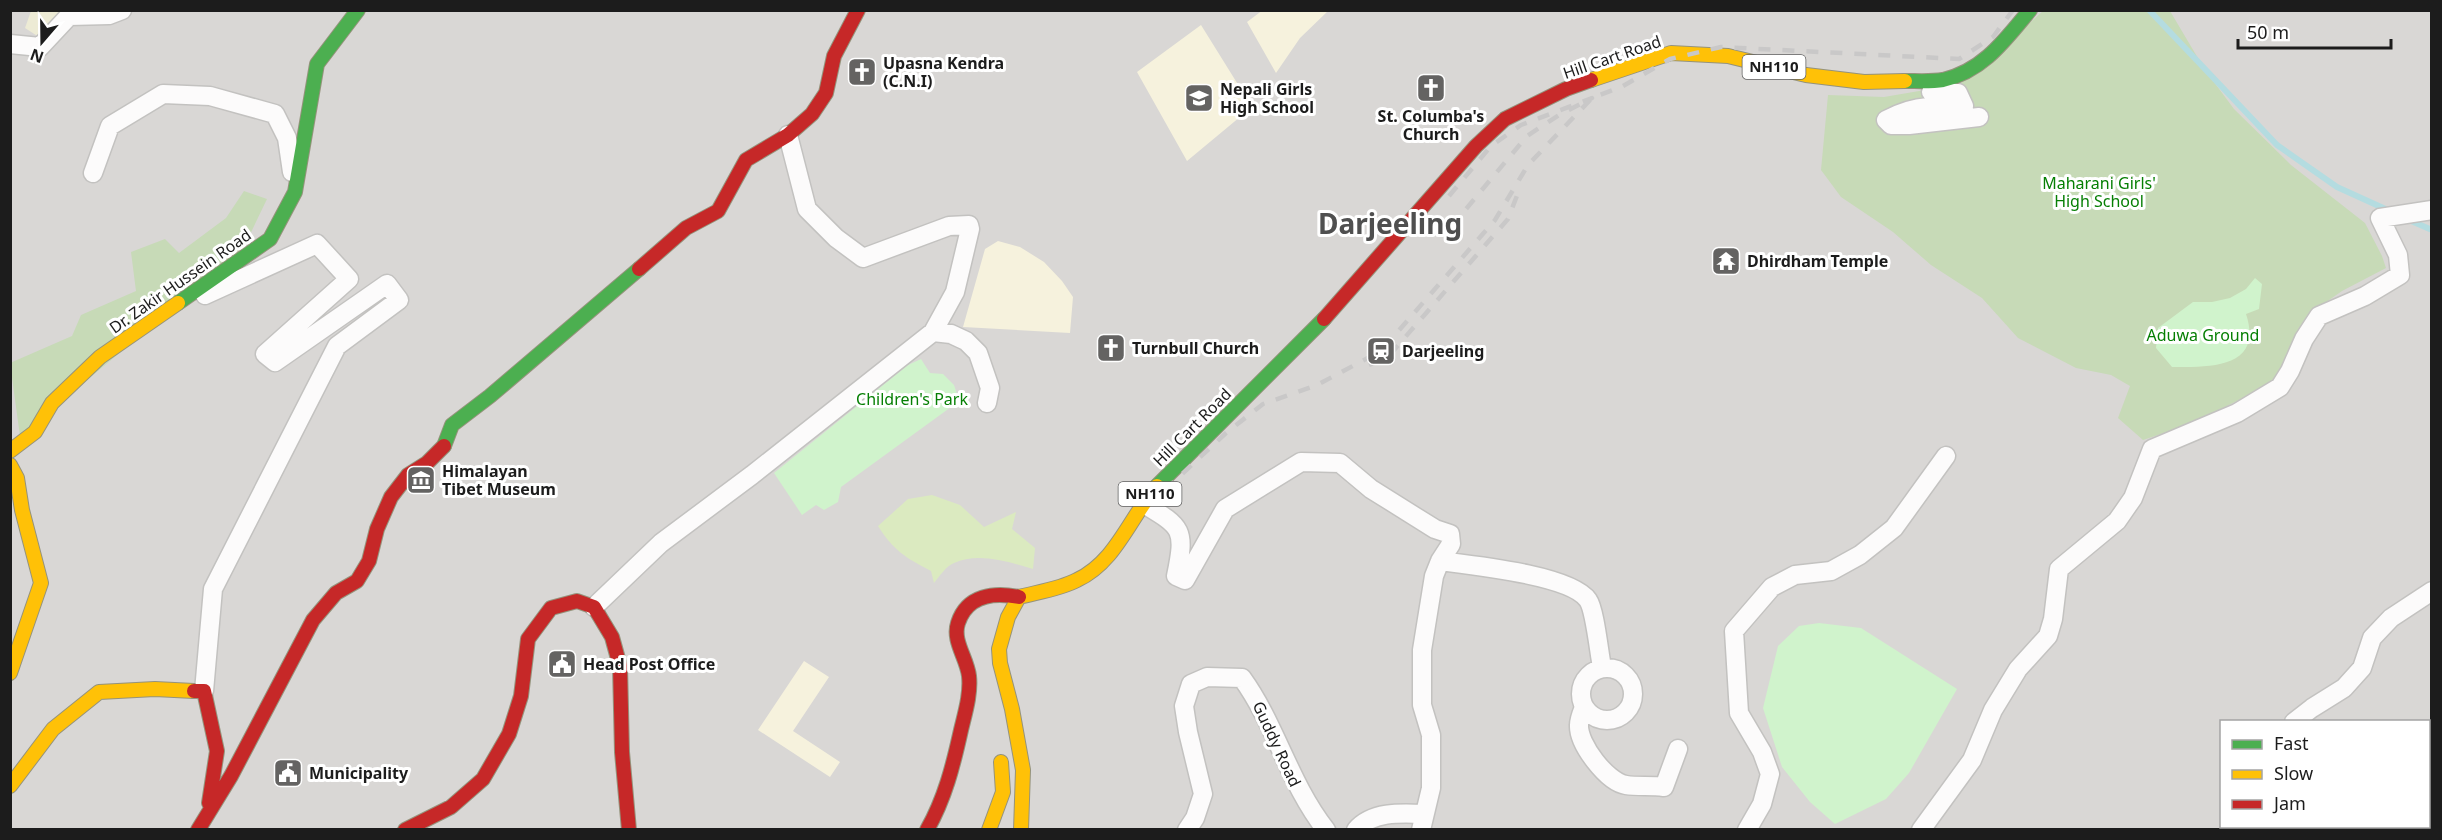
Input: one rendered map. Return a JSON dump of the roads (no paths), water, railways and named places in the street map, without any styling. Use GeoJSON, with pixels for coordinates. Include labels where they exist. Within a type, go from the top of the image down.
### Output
{"type":"FeatureCollection","features":[{"type":"Feature","properties":{"kind":"main road","name":"Dr. Zakir Hussein Road"},"geometry":{"type":"LineString","coordinates":[[10,451],[35,432],[52,403],[100,357],[270,239],[295,192],[318,64],[358,10]]}},
{"type":"Feature","properties":{"kind":"main road"},"geometry":{"type":"LineString","coordinates":[[198,830],[231,776],[313,620],[336,593],[357,581],[369,561],[376,529],[391,497],[408,475],[427,463],[443,448],[452,425],[490,396],[686,228],[718,211],[746,160],[788,135],[812,114],[826,93],[837,51],[858,10]]}},
{"type":"Feature","properties":{"kind":"main road","name":"Hill Cart Road"},"geometry":{"type":"LineString","coordinates":[[927,830],[939,810],[953,770],[968,699],[969,674],[963,651],[957,640],[956,629],[966,607],[979,598],[996,594],[1019,597],[1076,581],[1096,568],[1115,548],[1142,503],[1205,435],[1323,320],[1476,146],[1505,119],[1566,89],[1671,53],[1728,56],[1806,75],[1864,82],[1942,80],[1971,70],[1995,52],[2030,10]]}},
{"type":"Feature","properties":{"kind":"main road"},"geometry":{"type":"LineString","coordinates":[[837,51],[838,22]]}},
{"type":"Feature","properties":{"kind":"main road"},"geometry":{"type":"LineString","coordinates":[[10,465],[17,478],[22,510],[41,583],[10,673]]}},
{"type":"Feature","properties":{"kind":"main road"},"geometry":{"type":"LineString","coordinates":[[1019,597],[1009,613],[997,649],[998,663],[1016,727],[1024,782],[1021,830]]}},
{"type":"Feature","properties":{"kind":"main road"},"geometry":{"type":"LineString","coordinates":[[405,830],[451,807],[483,779],[509,734],[521,696],[528,639],[551,608],[577,601],[594,607],[612,637],[620,666],[622,752],[629,830]]}},
{"type":"Feature","properties":{"kind":"main road"},"geometry":{"type":"LineString","coordinates":[[992,680],[998,663]]}},
{"type":"Feature","properties":{"kind":"main road"},"geometry":{"type":"LineString","coordinates":[[10,786],[53,729],[99,692],[155,689],[204,691],[217,751],[207,816]]}},
{"type":"Feature","properties":{"kind":"main road"},"geometry":{"type":"LineString","coordinates":[[989,830],[1004,792],[1000,753]]}},
{"type":"Feature","properties":{"kind":"street"},"geometry":{"type":"LineString","coordinates":[[10,44],[40,47],[69,16],[109,15],[122,10]]}},
{"type":"Feature","properties":{"kind":"street"},"geometry":{"type":"LineString","coordinates":[[1806,75],[1837,87],[1862,91],[1958,93],[1964,105],[1952,108],[1928,107],[1903,111],[1886,120],[1892,125],[1979,117]]}},
{"type":"Feature","properties":{"kind":"street"},"geometry":{"type":"LineString","coordinates":[[93,173],[110,126],[163,94],[210,96],[275,114],[287,138],[295,192]]}},
{"type":"Feature","properties":{"kind":"street"},"geometry":{"type":"LineString","coordinates":[[594,607],[661,543],[933,332],[955,292],[969,225],[949,226],[863,258],[836,238],[807,209],[788,135]]}},
{"type":"Feature","properties":{"kind":"street"},"geometry":{"type":"LineString","coordinates":[[1921,830],[1972,760],[1993,710],[2018,669],[2048,636],[2053,619],[2059,569],[2117,521],[2133,498],[2152,449],[2228,417],[2280,387],[2319,316],[2365,296],[2400,275],[2398,255],[2380,218],[2432,210]]}},
{"type":"Feature","properties":{"kind":"street"},"geometry":{"type":"LineString","coordinates":[[157,317],[317,244],[348,279],[265,354],[275,362],[387,284],[399,300],[337,346],[213,589],[204,691]]}},
{"type":"Feature","properties":{"kind":"street"},"geometry":{"type":"LineString","coordinates":[[933,332],[951,334],[966,341],[978,353],[990,388],[987,403]]}},
{"type":"Feature","properties":{"kind":"street"},"geometry":{"type":"LineString","coordinates":[[1747,830],[1762,804],[1770,774],[1762,752],[1739,713],[1734,631],[1772,587],[1795,575],[1831,571],[1860,555],[1894,528],[1946,456]]}},
{"type":"Feature","properties":{"kind":"street"},"geometry":{"type":"LineString","coordinates":[[1142,503],[1172,521],[1180,532],[1180,557],[1176,576],[1185,580],[1225,509],[1301,462],[1341,463],[1371,489],[1435,529],[1450,534],[1451,544],[1434,576],[1422,650],[1422,705],[1431,735],[1431,788],[1423,822],[1393,813],[1362,823],[1356,830]]}},
{"type":"Feature","properties":{"kind":"street"},"geometry":{"type":"LineString","coordinates":[[1440,561],[1503,568],[1581,591],[1590,602],[1602,667]]}},
{"type":"Feature","properties":{"kind":"street"},"geometry":{"type":"LineString","coordinates":[[2297,720],[2344,688],[2362,668],[2372,638],[2391,618],[2432,591]]}},
{"type":"Feature","properties":{"kind":"street"},"geometry":{"type":"LineString","coordinates":[[1584,707],[1596,718],[1613,720],[1628,712],[1634,697],[1631,680],[1618,669],[1602,667],[1587,675],[1580,691],[1584,707],[1578,726],[1587,750],[1602,770],[1624,785],[1643,784],[1664,787],[1678,749]]}},
{"type":"Feature","properties":{"kind":"street","name":"Guddy Road"},"geometry":{"type":"LineString","coordinates":[[1187,830],[1195,818],[1203,794],[1184,706],[1191,684],[1207,677],[1242,678],[1259,702],[1302,797],[1326,830]]}},
{"type":"Feature","properties":{"kind":"waterway"},"geometry":{"type":"LineString","coordinates":[[2150,11],[2277,145],[2337,187],[2392,212]]}},
{"type":"Feature","properties":{"kind":"waterway"},"geometry":{"type":"LineString","coordinates":[[2409,220],[2432,230]]}},
{"type":"Feature","properties":{"kind":"railway"},"geometry":{"type":"LineString","coordinates":[[1165,490],[1226,433],[1263,404],[1317,385],[1381,351],[1495,220],[1528,165],[1592,98],[1623,86],[1670,59],[1721,47],[1959,59],[1993,37],[2013,10]]}},
{"type":"Feature","properties":{"kind":"railway"},"geometry":{"type":"LineString","coordinates":[[1449,196],[1491,146],[1521,125],[1592,98],[1559,115],[1527,136],[1466,209]]}},
{"type":"Feature","properties":{"kind":"railway"},"geometry":{"type":"LineString","coordinates":[[1369,365],[1387,358],[1508,219],[1518,193]]}},
{"type":"Feature","properties":{"kind":"place","name":"Upasna Kendra (C.N.I)"},"geometry":{"type":"Point","coordinates":[862,72]}},
{"type":"Feature","properties":{"kind":"place","name":"St. Columba's Church"},"geometry":{"type":"Point","coordinates":[1431,88]}},
{"type":"Feature","properties":{"kind":"place","name":"Nepali Girls High School"},"geometry":{"type":"Point","coordinates":[1199,98]}},
{"type":"Feature","properties":{"kind":"place","name":"Dhirdham Temple"},"geometry":{"type":"Point","coordinates":[1726,261]}},
{"type":"Feature","properties":{"kind":"place","name":"Turnbull Church"},"geometry":{"type":"Point","coordinates":[1111,348]}},
{"type":"Feature","properties":{"kind":"place","name":"Darjeeling"},"geometry":{"type":"Point","coordinates":[1381,351]}},
{"type":"Feature","properties":{"kind":"place","name":"Himalayan Tibet Museum"},"geometry":{"type":"Point","coordinates":[421,480]}},
{"type":"Feature","properties":{"kind":"place","name":"Head Post Office"},"geometry":{"type":"Point","coordinates":[562,664]}},
{"type":"Feature","properties":{"kind":"place","name":"Municipality"},"geometry":{"type":"Point","coordinates":[288,773]}},
{"type":"Feature","properties":{"kind":"district","name":"Darjeeling"},"geometry":{"type":"Point","coordinates":[1390,224]}},
{"type":"Feature","properties":{"kind":"park label","name":"Maharani Girls' High School"},"geometry":{"type":"Point","coordinates":[2099,192]}},
{"type":"Feature","properties":{"kind":"park label","name":"Aduwa Ground"},"geometry":{"type":"Point","coordinates":[2203,335]}},
{"type":"Feature","properties":{"kind":"park label","name":"Children's Park"},"geometry":{"type":"Point","coordinates":[912,399]}}]}
